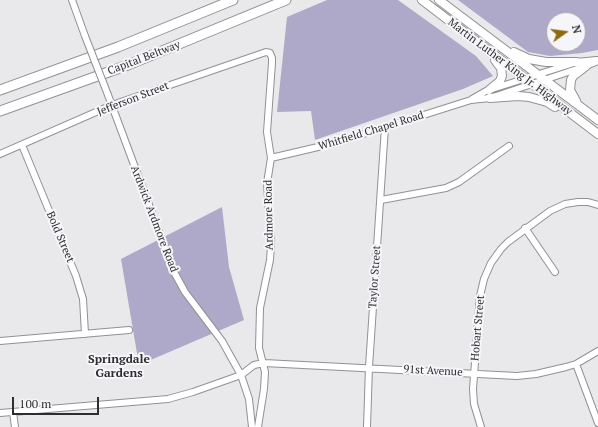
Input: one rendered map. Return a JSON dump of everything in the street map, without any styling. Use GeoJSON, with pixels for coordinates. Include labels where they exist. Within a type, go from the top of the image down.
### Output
{"type":"FeatureCollection","features":[{"type":"Feature","properties":{"kind":"highway","name":"Capital Beltway"},"geometry":{"type":"LineString","coordinates":[[0,90],[118,47],[233,0]]}},
{"type":"Feature","properties":{"kind":"highway","name":"Capital Beltway"},"geometry":{"type":"LineString","coordinates":[[0,111],[128,65],[286,0]]}},
{"type":"Feature","properties":{"kind":"main road","name":"Martin Luther King Jr. Highway"},"geometry":{"type":"LineString","coordinates":[[422,0],[598,134]]}},
{"type":"Feature","properties":{"kind":"main road","name":"Martin Luther King Jr. Highway"},"geometry":{"type":"LineString","coordinates":[[439,0],[598,120]]}},
{"type":"Feature","properties":{"kind":"main road"},"geometry":{"type":"LineString","coordinates":[[490,38],[529,59],[546,62],[577,62]]}},
{"type":"Feature","properties":{"kind":"main road"},"geometry":{"type":"LineString","coordinates":[[482,47],[499,64],[502,73],[500,81],[489,94]]}},
{"type":"Feature","properties":{"kind":"main road"},"geometry":{"type":"LineString","coordinates":[[580,107],[572,96],[570,80],[586,66]]}},
{"type":"Feature","properties":{"kind":"main road"},"geometry":{"type":"LineString","coordinates":[[489,94],[537,99],[547,102],[579,120]]}},
{"type":"Feature","properties":{"kind":"street","name":"Ardwick Ardmore Road"},"geometry":{"type":"LineString","coordinates":[[72,0],[112,105],[143,193],[174,272],[185,292],[225,345],[241,375],[249,399],[252,427]]}},
{"type":"Feature","properties":{"kind":"street","name":"Jefferson Street"},"geometry":{"type":"LineString","coordinates":[[0,154],[112,105],[269,52]]}},
{"type":"Feature","properties":{"kind":"street","name":"Ardmore Road"},"geometry":{"type":"LineString","coordinates":[[258,427],[265,372],[264,363],[259,348],[260,308],[270,260],[271,245],[267,183],[271,158],[267,132],[272,63],[272,56],[269,52]]}},
{"type":"Feature","properties":{"kind":"street","name":"Whitfield Chapel Road"},"geometry":{"type":"LineString","coordinates":[[489,94],[525,78],[577,62],[598,60]]}},
{"type":"Feature","properties":{"kind":"street","name":"Whitfield Chapel Road"},"geometry":{"type":"LineString","coordinates":[[271,158],[321,146],[386,127],[489,94],[532,84],[586,66],[598,60]]}},
{"type":"Feature","properties":{"kind":"street","name":"Taylor Street"},"geometry":{"type":"LineString","coordinates":[[367,427],[369,368],[386,127]]}},
{"type":"Feature","properties":{"kind":"street","name":"Bold Street"},"geometry":{"type":"LineString","coordinates":[[22,145],[76,276],[83,299],[85,334]]}},
{"type":"Feature","properties":{"kind":"street"},"geometry":{"type":"LineString","coordinates":[[380,200],[446,188],[459,182],[509,146]]}},
{"type":"Feature","properties":{"kind":"street","name":"Hobart Street"},"geometry":{"type":"LineString","coordinates":[[481,427],[474,404],[473,389],[480,296],[487,270],[501,249],[526,228],[550,211],[565,204],[583,202],[598,205]]}},
{"type":"Feature","properties":{"kind":"street"},"geometry":{"type":"LineString","coordinates":[[526,228],[555,272]]}},
{"type":"Feature","properties":{"kind":"street"},"geometry":{"type":"LineString","coordinates":[[0,341],[129,330]]}},
{"type":"Feature","properties":{"kind":"street","name":"91st Avenue"},"geometry":{"type":"LineString","coordinates":[[264,363],[517,376],[550,372],[576,364],[598,352]]}},
{"type":"Feature","properties":{"kind":"street"},"geometry":{"type":"LineString","coordinates":[[0,413],[168,399],[241,375],[254,365],[264,363]]}},
{"type":"Feature","properties":{"kind":"street"},"geometry":{"type":"LineString","coordinates":[[576,364],[598,423]]}},
{"type":"Feature","properties":{"kind":"street"},"geometry":{"type":"LineString","coordinates":[[13,412],[15,427]]}},
{"type":"Feature","properties":{"kind":"shaded area"},"geometry":{"type":"Polygon","coordinates":[[[327,0],[398,0],[476,56],[493,76],[463,89],[315,140],[311,111],[277,112],[287,17],[327,0]]]}},
{"type":"Feature","properties":{"kind":"shaded area"},"geometry":{"type":"Polygon","coordinates":[[[458,0],[598,0],[598,50],[582,53],[550,56],[528,52],[458,0]]]}},
{"type":"Feature","properties":{"kind":"shaded area"},"geometry":{"type":"Polygon","coordinates":[[[222,207],[229,267],[244,320],[139,365],[121,259],[222,207]]]}},
{"type":"Feature","properties":{"kind":"district","name":"Springdale Gardens"},"geometry":{"type":"Point","coordinates":[119,367]}}]}
